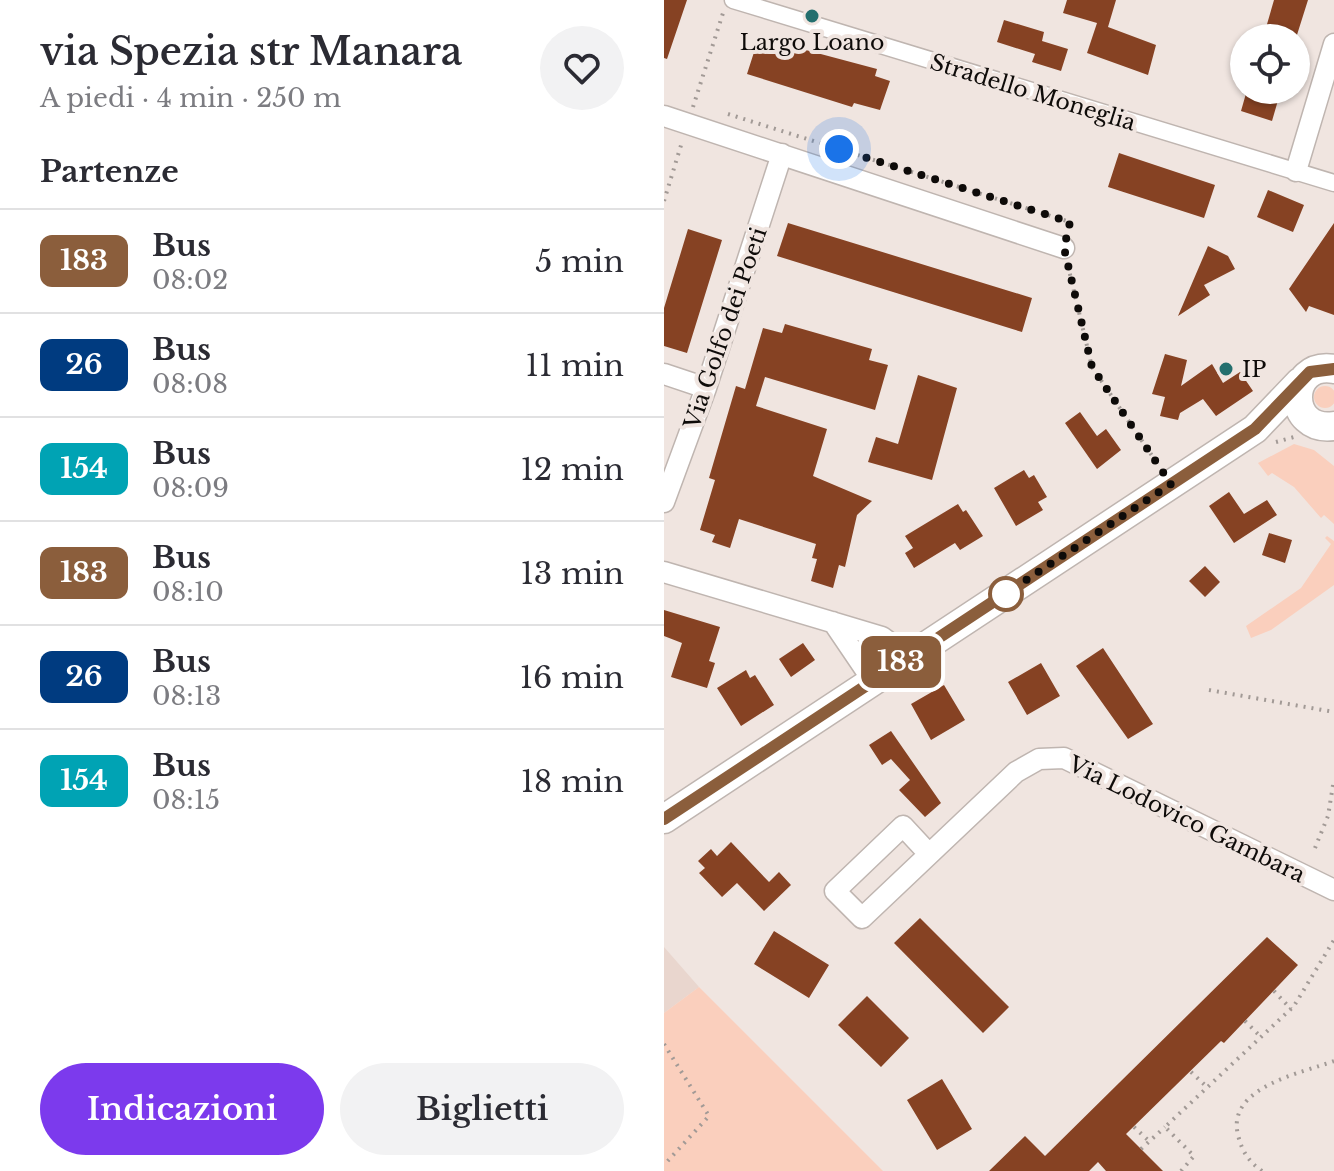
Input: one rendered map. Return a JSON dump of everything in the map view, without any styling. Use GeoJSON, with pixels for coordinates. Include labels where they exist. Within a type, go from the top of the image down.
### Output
{"type":"FeatureCollection","features":[{"type":"Feature","properties":{"kind":"main road"},"geometry":{"type":"LineString","coordinates":[[664,819],[1255,429],[1310,372],[1333,368]]}},
{"type":"Feature","properties":{"kind":"main road"},"geometry":{"type":"LineString","coordinates":[[1300,382],[1296,396],[1299,409],[1323,425]]}},
{"type":"Feature","properties":{"kind":"main road"},"geometry":{"type":"LineString","coordinates":[[1255,429],[1323,425]]}},
{"type":"Feature","properties":{"kind":"street","name":"Stradello Moneglia"},"geometry":{"type":"LineString","coordinates":[[733,0],[1334,183]]}},
{"type":"Feature","properties":{"kind":"street"},"geometry":{"type":"LineString","coordinates":[[1296,171],[1334,44]]}},
{"type":"Feature","properties":{"kind":"street"},"geometry":{"type":"LineString","coordinates":[[664,116],[691,113],[782,154],[1064,248]]}},
{"type":"Feature","properties":{"kind":"street","name":"Via Golfo dei Poeti"},"geometry":{"type":"LineString","coordinates":[[664,502],[706,388],[782,154]]}},
{"type":"Feature","properties":{"kind":"street"},"geometry":{"type":"LineString","coordinates":[[664,374],[706,388]]}},
{"type":"Feature","properties":{"kind":"street"},"geometry":{"type":"LineString","coordinates":[[664,572],[882,637],[909,657]]}},
{"type":"Feature","properties":{"kind":"street"},"geometry":{"type":"LineString","coordinates":[[833,622],[873,681]]}},
{"type":"Feature","properties":{"kind":"street","name":"Via Lodovico Gambara"},"geometry":{"type":"LineString","coordinates":[[929,854],[903,826],[835,891],[862,918],[1023,767],[1039,759],[1064,758],[1334,890]]}},
{"type":"Feature","properties":{"kind":"path"},"geometry":{"type":"LineString","coordinates":[[664,201],[727,0]]}},
{"type":"Feature","properties":{"kind":"path"},"geometry":{"type":"LineString","coordinates":[[691,113],[709,108]]}},
{"type":"Feature","properties":{"kind":"path"},"geometry":{"type":"LineString","coordinates":[[724,113],[1070,222],[1064,248],[1092,367],[1171,484]]}},
{"type":"Feature","properties":{"kind":"path"},"geometry":{"type":"LineString","coordinates":[[1209,690],[1334,712]]}},
{"type":"Feature","properties":{"kind":"path"},"geometry":{"type":"LineString","coordinates":[[1315,848],[1328,816],[1334,779]]}},
{"type":"Feature","properties":{"kind":"path"},"geometry":{"type":"LineString","coordinates":[[1141,1149],[1291,1009],[1334,940]]}},
{"type":"Feature","properties":{"kind":"path"},"geometry":{"type":"LineString","coordinates":[[1274,991],[1291,1009]]}},
{"type":"Feature","properties":{"kind":"path"},"geometry":{"type":"LineString","coordinates":[[1245,1021],[1261,1037]]}},
{"type":"Feature","properties":{"kind":"path"},"geometry":{"type":"LineString","coordinates":[[664,1044],[709,1116],[664,1165]]}},
{"type":"Feature","properties":{"kind":"path"},"geometry":{"type":"LineString","coordinates":[[1262,1171],[1242,1151],[1236,1128],[1244,1102],[1259,1089],[1334,1061]]}},
{"type":"Feature","properties":{"kind":"path"},"geometry":{"type":"LineString","coordinates":[[1191,1072],[1207,1087]]}},
{"type":"Feature","properties":{"kind":"path"},"geometry":{"type":"LineString","coordinates":[[1134,1127],[1149,1141]]}},
{"type":"Feature","properties":{"kind":"path"},"geometry":{"type":"LineString","coordinates":[[1165,1127],[1194,1156],[1181,1171]]}},
{"type":"Feature","properties":{"kind":"path"},"geometry":{"type":"LineString","coordinates":[[1251,1171],[1252,1164]]}},
{"type":"Feature","properties":{"kind":"shaded area"},"geometry":{"type":"Polygon","coordinates":[[[1325,386],[1333,389],[1333,405],[1325,408],[1317,405],[1314,397],[1317,389],[1325,386]]]}},
{"type":"Feature","properties":{"kind":"shaded area"},"geometry":{"type":"Polygon","coordinates":[[[1294,444],[1314,450],[1334,466],[1334,524],[1324,515],[1321,518],[1294,487],[1272,473],[1268,476],[1258,463],[1294,444]]]}},
{"type":"Feature","properties":{"kind":"shaded area"},"geometry":{"type":"Polygon","coordinates":[[[1327,536],[1334,541],[1334,585],[1271,630],[1251,638],[1246,626],[1301,588],[1331,544],[1325,538],[1327,536]]]}},
{"type":"Feature","properties":{"kind":"shaded area"},"geometry":{"type":"Polygon","coordinates":[[[664,947],[699,987],[664,1013],[664,947]]]}},
{"type":"Feature","properties":{"kind":"shaded area"},"geometry":{"type":"Polygon","coordinates":[[[699,987],[883,1171],[664,1171],[664,1013],[699,987]]]}},
{"type":"Feature","properties":{"kind":"building"},"geometry":{"type":"Polygon","coordinates":[[[664,0],[687,0],[667,59],[664,58],[664,0]]]}},
{"type":"Feature","properties":{"kind":"building"},"geometry":{"type":"Polygon","coordinates":[[[1067,0],[1116,0],[1108,27],[1156,45],[1148,75],[1087,53],[1097,23],[1063,13],[1067,0]]]}},
{"type":"Feature","properties":{"kind":"building"},"geometry":{"type":"Polygon","coordinates":[[[1274,0],[1308,0],[1300,24],[1267,24],[1274,0]]]}},
{"type":"Feature","properties":{"kind":"building"},"geometry":{"type":"Polygon","coordinates":[[[1004,20],[1044,32],[1042,41],[1068,49],[1061,71],[1032,62],[1035,54],[997,42],[1004,20]]]}},
{"type":"Feature","properties":{"kind":"building"},"geometry":{"type":"Polygon","coordinates":[[[787,45],[877,69],[875,76],[890,81],[880,110],[854,103],[852,107],[747,74],[756,46],[784,54],[787,45]]]}},
{"type":"Feature","properties":{"kind":"building"},"geometry":{"type":"Polygon","coordinates":[[[1243,104],[1277,104],[1272,121],[1241,111],[1243,104]]]}},
{"type":"Feature","properties":{"kind":"building"},"geometry":{"type":"Polygon","coordinates":[[[1119,153],[1215,185],[1204,218],[1108,187],[1119,153]]]}},
{"type":"Feature","properties":{"kind":"building"},"geometry":{"type":"Polygon","coordinates":[[[1268,190],[1304,205],[1293,232],[1257,217],[1268,190]]]}},
{"type":"Feature","properties":{"kind":"building"},"geometry":{"type":"Polygon","coordinates":[[[788,223],[1032,298],[1022,332],[777,256],[788,223]]]}},
{"type":"Feature","properties":{"kind":"building"},"geometry":{"type":"Polygon","coordinates":[[[1334,223],[1334,315],[1309,306],[1306,312],[1289,289],[1334,223]]]}},
{"type":"Feature","properties":{"kind":"building"},"geometry":{"type":"Polygon","coordinates":[[[688,229],[722,240],[687,353],[664,346],[664,308],[688,229]]]}},
{"type":"Feature","properties":{"kind":"building"},"geometry":{"type":"Polygon","coordinates":[[[1208,246],[1228,256],[1235,269],[1204,285],[1210,295],[1178,316],[1208,246]]]}},
{"type":"Feature","properties":{"kind":"building"},"geometry":{"type":"Polygon","coordinates":[[[785,324],[872,349],[869,360],[888,365],[875,410],[765,377],[756,406],[827,429],[813,476],[872,501],[857,515],[845,567],[839,565],[833,588],[811,581],[817,559],[812,558],[816,544],[739,519],[730,548],[712,542],[715,535],[700,530],[715,480],[709,478],[736,386],[745,389],[763,328],[782,333],[785,324]]]}},
{"type":"Feature","properties":{"kind":"building"},"geometry":{"type":"Polygon","coordinates":[[[1165,354],[1187,360],[1181,386],[1212,364],[1223,383],[1240,372],[1253,391],[1216,416],[1203,399],[1180,413],[1178,420],[1160,416],[1165,397],[1152,394],[1165,354]]]}},
{"type":"Feature","properties":{"kind":"building"},"geometry":{"type":"Polygon","coordinates":[[[918,375],[957,388],[932,480],[868,462],[876,437],[898,444],[918,375]]]}},
{"type":"Feature","properties":{"kind":"building"},"geometry":{"type":"Polygon","coordinates":[[[1080,412],[1097,436],[1106,429],[1121,450],[1097,469],[1065,423],[1080,412]]]}},
{"type":"Feature","properties":{"kind":"building"},"geometry":{"type":"Polygon","coordinates":[[[1024,470],[1029,478],[1034,475],[1047,497],[1038,502],[1043,510],[1016,526],[994,488],[1024,470]]]}},
{"type":"Feature","properties":{"kind":"building"},"geometry":{"type":"Polygon","coordinates":[[[1229,492],[1244,514],[1267,500],[1277,515],[1234,543],[1209,506],[1229,492]]]}},
{"type":"Feature","properties":{"kind":"building"},"geometry":{"type":"Polygon","coordinates":[[[958,504],[963,512],[966,510],[983,536],[960,550],[955,543],[914,568],[905,553],[913,548],[905,536],[958,504]]]}},
{"type":"Feature","properties":{"kind":"building"},"geometry":{"type":"Polygon","coordinates":[[[1269,533],[1292,540],[1285,563],[1262,555],[1269,533]]]}},
{"type":"Feature","properties":{"kind":"building"},"geometry":{"type":"Polygon","coordinates":[[[1205,566],[1220,582],[1205,597],[1189,581],[1205,566]]]}},
{"type":"Feature","properties":{"kind":"building"},"geometry":{"type":"Polygon","coordinates":[[[664,610],[720,627],[709,661],[715,663],[707,688],[671,677],[682,643],[664,636],[664,610]]]}},
{"type":"Feature","properties":{"kind":"building"},"geometry":{"type":"Polygon","coordinates":[[[803,643],[815,660],[791,677],[779,659],[803,643]]]}},
{"type":"Feature","properties":{"kind":"building"},"geometry":{"type":"Polygon","coordinates":[[[1103,648],[1153,724],[1128,739],[1076,666],[1103,648]]]}},
{"type":"Feature","properties":{"kind":"building"},"geometry":{"type":"Polygon","coordinates":[[[1041,663],[1060,696],[1027,715],[1008,682],[1041,663]]]}},
{"type":"Feature","properties":{"kind":"building"},"geometry":{"type":"Polygon","coordinates":[[[746,670],[750,678],[755,675],[774,705],[741,726],[717,688],[746,670]]]}},
{"type":"Feature","properties":{"kind":"building"},"geometry":{"type":"Polygon","coordinates":[[[944,685],[965,720],[931,740],[911,704],[944,685]]]}},
{"type":"Feature","properties":{"kind":"building"},"geometry":{"type":"Polygon","coordinates":[[[891,731],[941,803],[925,817],[899,790],[910,780],[891,759],[882,765],[869,745],[891,731]]]}},
{"type":"Feature","properties":{"kind":"building"},"geometry":{"type":"Polygon","coordinates":[[[731,842],[769,882],[779,872],[791,885],[764,911],[737,883],[722,897],[699,873],[705,868],[698,861],[711,849],[717,856],[731,842]]]}},
{"type":"Feature","properties":{"kind":"building"},"geometry":{"type":"Polygon","coordinates":[[[920,918],[1009,1007],[983,1033],[894,943],[920,918]]]}},
{"type":"Feature","properties":{"kind":"building"},"geometry":{"type":"Polygon","coordinates":[[[774,931],[829,965],[809,998],[754,964],[774,931]]]}},
{"type":"Feature","properties":{"kind":"building"},"geometry":{"type":"Polygon","coordinates":[[[1267,937],[1298,965],[1224,1043],[1221,1041],[1126,1134],[1163,1171],[1106,1171],[1098,1162],[1089,1171],[989,1171],[1025,1136],[1045,1156],[1267,937]]]}},
{"type":"Feature","properties":{"kind":"building"},"geometry":{"type":"Polygon","coordinates":[[[867,996],[909,1038],[881,1067],[838,1025],[867,996]]]}},
{"type":"Feature","properties":{"kind":"building"},"geometry":{"type":"Polygon","coordinates":[[[942,1079],[972,1129],[937,1150],[907,1100],[942,1079]]]}},
{"type":"Feature","properties":{"kind":"bus line","name":"183"},"geometry":{"type":"LineString","coordinates":[[664,819],[1255,429],[1310,372],[1323,367],[1334,369]]}},
{"type":"Feature","properties":{"kind":"place","name":"Largo Loano"},"geometry":{"type":"Point","coordinates":[812,16]}},
{"type":"Feature","properties":{"kind":"place","name":"IP"},"geometry":{"type":"Point","coordinates":[1226,369]}},
{"type":"Feature","properties":{"kind":"route"},"geometry":{"type":"LineString","coordinates":[[839,149],[1070,222],[1064,248],[1092,367],[1171,484],[1002,596],[1006,594]]}}]}
